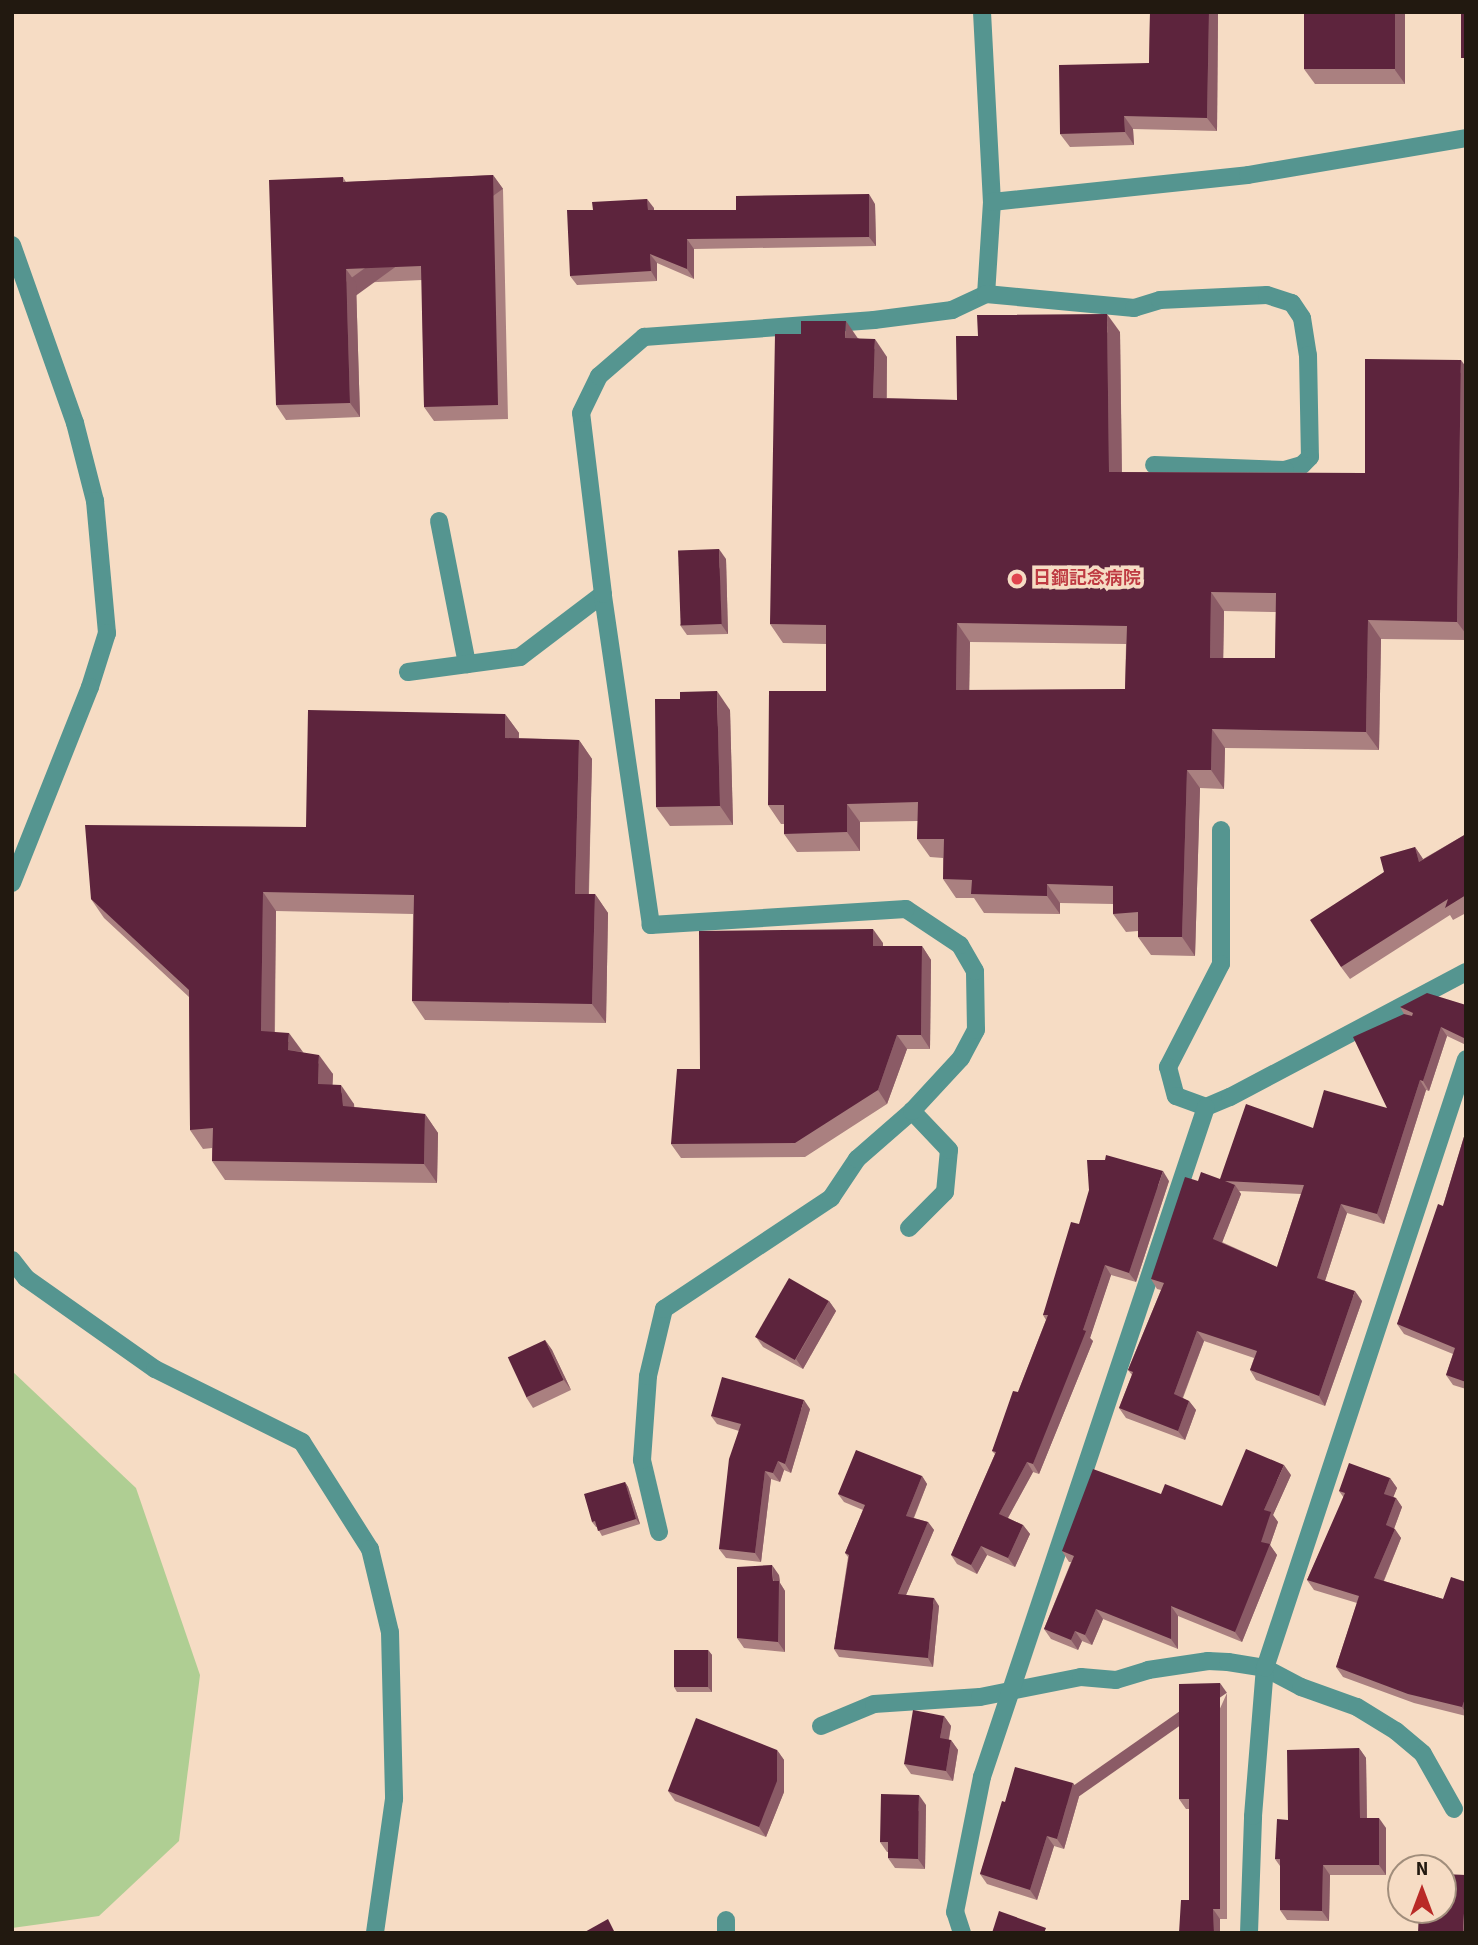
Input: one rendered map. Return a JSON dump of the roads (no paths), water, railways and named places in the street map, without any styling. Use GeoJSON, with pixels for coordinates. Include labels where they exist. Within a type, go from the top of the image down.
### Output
{"type":"FeatureCollection","features":[{"type":"Feature","properties":{"kind":"street"},"geometry":{"type":"LineString","coordinates":[[982,12],[992,202],[985,294]]}},
{"type":"Feature","properties":{"kind":"street"},"geometry":{"type":"LineString","coordinates":[[992,202],[1248,175],[1466,138]]}},
{"type":"Feature","properties":{"kind":"street"},"geometry":{"type":"LineString","coordinates":[[12,245],[75,423],[96,501],[107,633],[90,687],[12,883]]}},
{"type":"Feature","properties":{"kind":"street"},"geometry":{"type":"LineString","coordinates":[[659,1532],[642,1460],[648,1376],[664,1309],[831,1198],[857,1159],[912,1111],[961,1058],[976,1030],[975,971],[960,945],[906,909],[651,925],[603,594],[581,413],[599,376],[644,337],[874,320],[952,310],[985,294],[1134,308],[1160,300],[1267,295],[1292,303],[1302,318],[1308,355],[1310,457],[1302,465],[1285,470],[1154,465]]}},
{"type":"Feature","properties":{"kind":"street"},"geometry":{"type":"LineString","coordinates":[[439,521],[467,664]]}},
{"type":"Feature","properties":{"kind":"street"},"geometry":{"type":"LineString","coordinates":[[408,672],[520,657],[603,594]]}},
{"type":"Feature","properties":{"kind":"street"},"geometry":{"type":"LineString","coordinates":[[1206,1107],[1176,1096],[1168,1067],[1221,964],[1221,830]]}},
{"type":"Feature","properties":{"kind":"street"},"geometry":{"type":"LineString","coordinates":[[962,1933],[955,1912],[982,1777],[1206,1107],[1466,972]]}},
{"type":"Feature","properties":{"kind":"street"},"geometry":{"type":"LineString","coordinates":[[1249,1933],[1253,1816],[1265,1668],[1466,1059]]}},
{"type":"Feature","properties":{"kind":"street"},"geometry":{"type":"LineString","coordinates":[[908,1228],[945,1192],[949,1150],[912,1111]]}},
{"type":"Feature","properties":{"kind":"street"},"geometry":{"type":"LineString","coordinates":[[12,1260],[26,1278],[155,1368],[302,1442],[370,1549],[390,1632],[394,1799],[374,1933]]}},
{"type":"Feature","properties":{"kind":"street"},"geometry":{"type":"LineString","coordinates":[[821,1726],[874,1704],[980,1697],[1081,1677],[1116,1680],[1148,1670],[1208,1661],[1265,1668],[1301,1687],[1357,1707],[1396,1731],[1423,1754],[1454,1809]]}},
{"type":"Feature","properties":{"kind":"place","name":"日鋼記念病院"},"geometry":{"type":"Point","coordinates":[1017,579]}}]}
